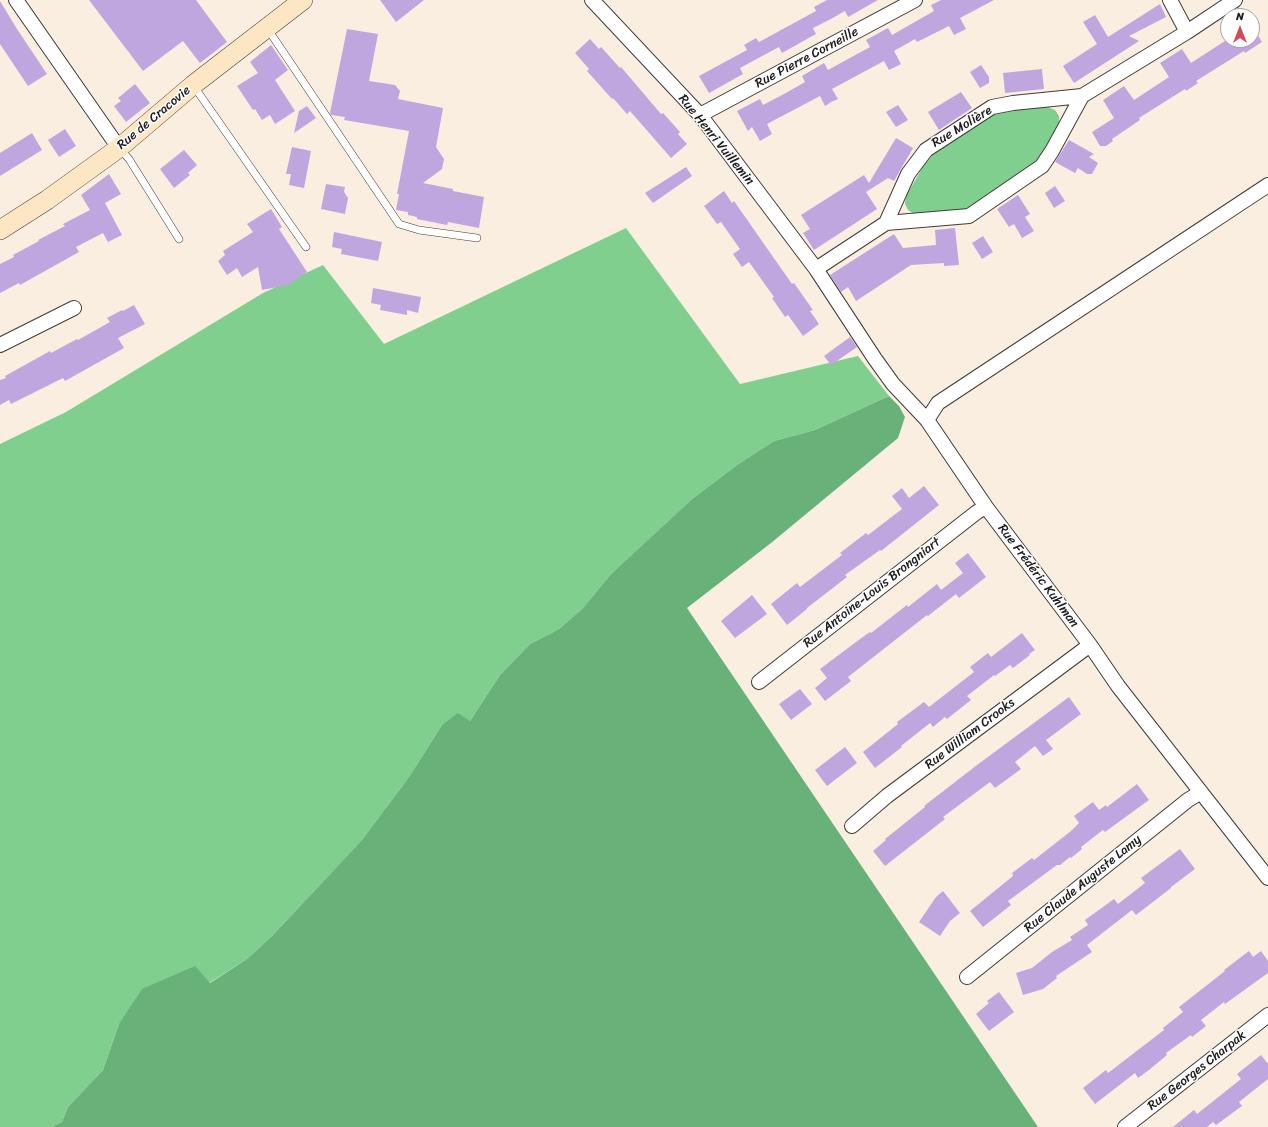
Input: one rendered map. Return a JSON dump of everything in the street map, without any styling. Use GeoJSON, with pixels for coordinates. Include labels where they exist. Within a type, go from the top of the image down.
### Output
{"type":"FeatureCollection","features":[{"type":"Feature","properties":{"kind":"street"},"geometry":{"type":"LineString","coordinates":[[16,0],[119,148]]}},
{"type":"Feature","properties":{"kind":"street","name":"Rue de Cracovie"},"geometry":{"type":"LineString","coordinates":[[0,230],[47,200],[119,148],[193,85],[303,0]]}},
{"type":"Feature","properties":{"kind":"street","name":"Rue Henri Vuillemin"},"geometry":{"type":"LineString","coordinates":[[592,0],[700,115],[816,269]]}},
{"type":"Feature","properties":{"kind":"street","name":"Rue Pierre Corneille"},"geometry":{"type":"LineString","coordinates":[[700,115],[915,0]]}},
{"type":"Feature","properties":{"kind":"street"},"geometry":{"type":"LineString","coordinates":[[1170,0],[1187,32]]}},
{"type":"Feature","properties":{"kind":"street","name":"Rue Molière"},"geometry":{"type":"LineString","coordinates":[[886,223],[908,174],[926,150],[992,107],[1012,103],[1082,96],[1187,32],[1235,0]]}},
{"type":"Feature","properties":{"kind":"street"},"geometry":{"type":"LineString","coordinates":[[816,269],[886,223],[969,216],[1042,166],[1052,151],[1082,96]]}},
{"type":"Feature","properties":{"kind":"street"},"geometry":{"type":"LineString","coordinates":[[927,420],[938,403],[1268,185]]}},
{"type":"Feature","properties":{"kind":"street","name":"Rue Frédéric Kuhlman"},"geometry":{"type":"LineString","coordinates":[[816,269],[893,384],[927,420],[986,507],[1090,645],[1118,686],[1268,878]]}},
{"type":"Feature","properties":{"kind":"street"},"geometry":{"type":"LineString","coordinates":[[0,345],[74,308]]}},
{"type":"Feature","properties":{"kind":"street","name":"Rue Antoine-Louis Brongniart"},"geometry":{"type":"LineString","coordinates":[[758,682],[977,512],[986,507]]}},
{"type":"Feature","properties":{"kind":"street","name":"Rue William Crooks"},"geometry":{"type":"LineString","coordinates":[[852,826],[887,796],[1090,645]]}},
{"type":"Feature","properties":{"kind":"street","name":"Rue Claude Auguste Lamy"},"geometry":{"type":"LineString","coordinates":[[967,977],[1188,800],[1201,792]]}},
{"type":"Feature","properties":{"kind":"street","name":"Rue Georges Charpak"},"geometry":{"type":"LineString","coordinates":[[1125,1127],[1268,1015]]}},
{"type":"Feature","properties":{"kind":"lane"},"geometry":{"type":"LineString","coordinates":[[267,28],[399,224],[419,230],[477,238]]}},
{"type":"Feature","properties":{"kind":"lane"},"geometry":{"type":"LineString","coordinates":[[193,85],[306,247]]}},
{"type":"Feature","properties":{"kind":"lane"},"geometry":{"type":"LineString","coordinates":[[119,148],[129,159],[180,239]]}},
{"type":"Feature","properties":{"kind":"green space"},"geometry":{"type":"Polygon","coordinates":[[[1034,104],[1055,110],[1059,116],[1059,124],[1036,164],[964,210],[916,215],[908,210],[905,204],[906,196],[924,165],[937,150],[1002,108],[1034,104]]]}},
{"type":"Feature","properties":{"kind":"green space"},"geometry":{"type":"Polygon","coordinates":[[[626,228],[740,384],[858,356],[889,396],[815,430],[774,441],[737,465],[692,499],[611,574],[582,609],[559,629],[530,644],[500,675],[470,721],[442,725],[409,777],[361,841],[272,936],[247,959],[209,983],[119,1024],[103,1070],[68,1107],[62,1122],[51,1127],[0,1127],[0,444],[66,412],[263,293],[323,265],[384,344],[626,228]]]}},
{"type":"Feature","properties":{"kind":"green space"},"geometry":{"type":"Polygon","coordinates":[[[889,396],[899,406],[905,417],[898,438],[771,543],[687,608],[1038,1127],[51,1127],[62,1122],[68,1107],[103,1070],[119,1024],[142,989],[195,966],[210,983],[247,959],[272,936],[361,841],[409,777],[442,725],[458,713],[470,721],[500,675],[530,644],[559,629],[582,609],[611,574],[692,499],[737,465],[774,441],[815,430],[889,396]]]}},
{"type":"Feature","properties":{"kind":"building"},"geometry":{"type":"Polygon","coordinates":[[[89,0],[196,0],[227,42],[200,63],[183,41],[143,71],[89,0]]]}},
{"type":"Feature","properties":{"kind":"building"},"geometry":{"type":"Polygon","coordinates":[[[380,0],[424,0],[396,22],[380,0]]]}},
{"type":"Feature","properties":{"kind":"building"},"geometry":{"type":"Polygon","coordinates":[[[827,0],[878,0],[848,17],[845,11],[813,28],[816,34],[782,53],[779,47],[740,68],[743,74],[709,93],[699,76],[747,50],[744,45],[756,38],[759,42],[816,11],[814,7],[827,0]]]}},
{"type":"Feature","properties":{"kind":"building"},"geometry":{"type":"Polygon","coordinates":[[[941,0],[994,0],[960,18],[966,29],[954,35],[949,26],[917,42],[915,39],[894,51],[901,64],[889,70],[884,61],[832,89],[838,99],[825,106],[820,96],[767,124],[772,134],[760,141],[752,127],[748,131],[737,111],[760,99],[763,105],[784,94],[805,82],[802,76],[824,63],[828,70],[870,47],[866,40],[888,28],[892,35],[934,11],[931,5],[941,0]]]}},
{"type":"Feature","properties":{"kind":"building"},"geometry":{"type":"Polygon","coordinates":[[[0,1],[47,74],[28,86],[0,44],[0,1]]]}},
{"type":"Feature","properties":{"kind":"building"},"geometry":{"type":"Polygon","coordinates":[[[1160,4],[1166,17],[1129,36],[1139,41],[1074,83],[1063,66],[1097,44],[1083,22],[1095,15],[1108,37],[1160,4]]]}},
{"type":"Feature","properties":{"kind":"building"},"geometry":{"type":"Polygon","coordinates":[[[347,29],[378,34],[369,81],[395,85],[400,91],[398,99],[443,108],[436,147],[444,159],[442,169],[423,183],[484,197],[479,228],[448,222],[447,225],[417,219],[417,217],[408,215],[408,212],[396,210],[399,194],[397,194],[409,131],[344,120],[345,117],[331,115],[330,113],[347,29]]]}},
{"type":"Feature","properties":{"kind":"building"},"geometry":{"type":"Polygon","coordinates":[[[590,39],[599,49],[601,47],[620,68],[621,67],[661,114],[663,113],[680,132],[678,134],[687,144],[671,158],[630,111],[627,114],[587,71],[589,69],[575,53],[590,39]]]}},
{"type":"Feature","properties":{"kind":"building"},"geometry":{"type":"Polygon","coordinates":[[[1220,44],[1220,48],[1253,48],[1245,53],[1244,51],[1196,81],[1198,83],[1186,91],[1185,89],[1139,118],[1140,120],[1112,139],[1113,141],[1106,146],[1100,146],[1092,132],[1114,118],[1103,100],[1124,86],[1134,100],[1169,77],[1160,63],[1182,49],[1191,63],[1220,44]]]}},
{"type":"Feature","properties":{"kind":"building"},"geometry":{"type":"Polygon","coordinates":[[[271,45],[288,70],[275,80],[295,111],[275,124],[270,115],[262,120],[255,109],[253,110],[237,86],[258,73],[250,62],[271,45]]]}},
{"type":"Feature","properties":{"kind":"building"},"geometry":{"type":"Polygon","coordinates":[[[981,65],[989,77],[989,83],[980,88],[970,72],[981,65]]]}},
{"type":"Feature","properties":{"kind":"building"},"geometry":{"type":"Polygon","coordinates":[[[1042,69],[1044,89],[1005,93],[1003,73],[1042,69]]]}},
{"type":"Feature","properties":{"kind":"building"},"geometry":{"type":"Polygon","coordinates":[[[135,84],[150,103],[126,122],[114,106],[121,101],[118,98],[135,84]]]}},
{"type":"Feature","properties":{"kind":"building"},"geometry":{"type":"Polygon","coordinates":[[[961,92],[972,108],[939,130],[928,112],[961,92]]]}},
{"type":"Feature","properties":{"kind":"building"},"geometry":{"type":"Polygon","coordinates":[[[898,105],[908,120],[896,127],[886,112],[898,105]]]}},
{"type":"Feature","properties":{"kind":"building"},"geometry":{"type":"Polygon","coordinates":[[[307,106],[316,118],[294,133],[299,111],[307,106]]]}},
{"type":"Feature","properties":{"kind":"building"},"geometry":{"type":"Polygon","coordinates":[[[65,129],[76,146],[59,157],[48,140],[65,129]]]}},
{"type":"Feature","properties":{"kind":"building"},"geometry":{"type":"Polygon","coordinates":[[[32,133],[42,150],[0,176],[0,153],[32,133]]]}},
{"type":"Feature","properties":{"kind":"building"},"geometry":{"type":"Polygon","coordinates":[[[896,138],[913,148],[894,181],[888,178],[866,192],[877,209],[814,250],[803,233],[810,229],[801,215],[864,175],[869,183],[896,138]]]}},
{"type":"Feature","properties":{"kind":"building"},"geometry":{"type":"Polygon","coordinates":[[[1069,140],[1094,154],[1089,157],[1098,163],[1092,174],[1087,174],[1078,168],[1075,173],[1055,162],[1069,140]]]}},
{"type":"Feature","properties":{"kind":"building"},"geometry":{"type":"Polygon","coordinates":[[[292,147],[311,151],[304,188],[289,185],[291,174],[286,174],[292,147]]]}},
{"type":"Feature","properties":{"kind":"building"},"geometry":{"type":"Polygon","coordinates":[[[184,150],[197,165],[188,173],[190,175],[174,188],[160,169],[184,150]]]}},
{"type":"Feature","properties":{"kind":"building"},"geometry":{"type":"Polygon","coordinates":[[[686,167],[692,176],[653,203],[645,193],[686,167]]]}},
{"type":"Feature","properties":{"kind":"building"},"geometry":{"type":"Polygon","coordinates":[[[109,174],[121,194],[105,203],[122,235],[108,242],[103,233],[76,247],[79,252],[20,285],[19,283],[0,293],[0,264],[14,257],[13,255],[39,241],[38,240],[65,226],[63,224],[90,210],[81,195],[109,174]]]}},
{"type":"Feature","properties":{"kind":"building"},"geometry":{"type":"Polygon","coordinates":[[[326,184],[345,187],[344,192],[348,198],[345,214],[321,209],[326,184]]]}},
{"type":"Feature","properties":{"kind":"building"},"geometry":{"type":"Polygon","coordinates":[[[1055,186],[1065,201],[1054,208],[1045,193],[1055,186]]]}},
{"type":"Feature","properties":{"kind":"building"},"geometry":{"type":"Polygon","coordinates":[[[724,191],[732,203],[734,201],[792,284],[794,283],[813,310],[810,311],[819,324],[803,336],[788,315],[785,317],[772,298],[774,297],[749,262],[742,267],[733,254],[740,249],[721,222],[717,224],[704,206],[724,191]]]}},
{"type":"Feature","properties":{"kind":"building"},"geometry":{"type":"Polygon","coordinates":[[[1018,195],[1030,214],[1025,217],[1034,231],[1022,238],[1014,224],[1009,227],[997,209],[1018,195]]]}},
{"type":"Feature","properties":{"kind":"building"},"geometry":{"type":"Polygon","coordinates":[[[271,209],[282,227],[279,229],[307,272],[288,285],[262,290],[258,267],[242,277],[237,268],[227,275],[218,261],[225,255],[223,251],[253,232],[247,224],[271,209]]]}},
{"type":"Feature","properties":{"kind":"building"},"geometry":{"type":"Polygon","coordinates":[[[955,228],[959,265],[944,266],[944,263],[911,265],[856,301],[848,287],[841,292],[830,275],[894,234],[903,248],[936,245],[935,230],[955,228]]]}},
{"type":"Feature","properties":{"kind":"building"},"geometry":{"type":"Polygon","coordinates":[[[334,232],[382,242],[378,261],[341,254],[342,249],[332,247],[334,232]]]}},
{"type":"Feature","properties":{"kind":"building"},"geometry":{"type":"Polygon","coordinates":[[[983,236],[993,252],[982,259],[972,243],[983,236]]]}},
{"type":"Feature","properties":{"kind":"building"},"geometry":{"type":"Polygon","coordinates":[[[373,288],[421,297],[418,313],[407,310],[407,315],[380,310],[381,305],[371,303],[373,288]]]}},
{"type":"Feature","properties":{"kind":"building"},"geometry":{"type":"Polygon","coordinates":[[[134,305],[145,324],[118,338],[124,348],[65,381],[63,378],[11,404],[9,400],[0,405],[0,380],[6,378],[5,376],[50,351],[51,353],[77,339],[78,340],[110,322],[107,318],[134,305]]]}},
{"type":"Feature","properties":{"kind":"building"},"geometry":{"type":"Polygon","coordinates":[[[850,337],[857,347],[831,365],[824,356],[850,337]]]}},
{"type":"Feature","properties":{"kind":"building"},"geometry":{"type":"Polygon","coordinates":[[[924,486],[939,505],[881,551],[880,550],[845,575],[847,577],[787,625],[771,604],[797,583],[800,587],[842,555],[840,553],[866,533],[868,535],[902,509],[892,496],[902,488],[909,498],[924,486]]]}},
{"type":"Feature","properties":{"kind":"building"},"geometry":{"type":"Polygon","coordinates":[[[968,553],[986,577],[959,598],[956,594],[928,616],[927,615],[848,677],[851,681],[825,701],[815,688],[827,678],[820,669],[860,639],[870,632],[871,633],[907,605],[908,607],[937,584],[941,590],[963,573],[955,563],[968,553]]]}},
{"type":"Feature","properties":{"kind":"building"},"geometry":{"type":"Polygon","coordinates":[[[752,595],[767,614],[735,638],[721,621],[752,595]]]}},
{"type":"Feature","properties":{"kind":"building"},"geometry":{"type":"Polygon","coordinates":[[[1022,633],[1035,650],[1029,654],[1030,655],[1013,668],[1010,665],[995,676],[994,675],[967,696],[971,700],[947,719],[945,717],[933,727],[930,723],[875,768],[863,752],[898,724],[897,722],[924,702],[929,707],[974,672],[970,667],[988,653],[991,657],[1022,633]]]}},
{"type":"Feature","properties":{"kind":"building"},"geometry":{"type":"Polygon","coordinates":[[[800,689],[812,704],[791,720],[779,704],[800,689]]]}},
{"type":"Feature","properties":{"kind":"building"},"geometry":{"type":"Polygon","coordinates":[[[1069,697],[1081,714],[1046,740],[1053,749],[1043,756],[1035,746],[1015,762],[1021,769],[995,788],[990,782],[943,817],[945,819],[885,866],[873,851],[886,840],[885,839],[925,807],[924,806],[977,765],[1069,697]]]}},
{"type":"Feature","properties":{"kind":"building"},"geometry":{"type":"Polygon","coordinates":[[[845,747],[857,763],[827,786],[815,770],[845,747]]]}},
{"type":"Feature","properties":{"kind":"building"},"geometry":{"type":"Polygon","coordinates":[[[1137,784],[1149,800],[1105,832],[1103,830],[1081,847],[1082,849],[1071,858],[1070,857],[1060,865],[1057,865],[1008,901],[1011,905],[983,927],[970,911],[1013,876],[1012,873],[1032,858],[1034,860],[1071,831],[1079,823],[1074,816],[1093,802],[1099,810],[1106,805],[1107,807],[1137,784]]]}},
{"type":"Feature","properties":{"kind":"building"},"geometry":{"type":"Polygon","coordinates":[[[1180,849],[1195,869],[1136,915],[1132,910],[1087,945],[1092,952],[1056,976],[1057,978],[1043,989],[1023,995],[1016,973],[1032,968],[1052,952],[1072,940],[1070,937],[1088,925],[1085,920],[1114,899],[1118,904],[1145,883],[1141,878],[1180,849]]]}},
{"type":"Feature","properties":{"kind":"building"},"geometry":{"type":"Polygon","coordinates":[[[943,891],[960,913],[950,921],[940,936],[919,922],[936,897],[943,891]]]}},
{"type":"Feature","properties":{"kind":"building"},"geometry":{"type":"Polygon","coordinates":[[[1249,951],[1253,957],[1261,951],[1268,961],[1268,973],[1225,1004],[1224,1002],[1201,1020],[1206,1026],[1192,1037],[1191,1035],[1166,1053],[1167,1055],[1149,1070],[1138,1078],[1135,1073],[1095,1104],[1083,1088],[1106,1070],[1108,1073],[1164,1030],[1163,1028],[1183,1012],[1179,1007],[1249,951]]]}},
{"type":"Feature","properties":{"kind":"building"},"geometry":{"type":"Polygon","coordinates":[[[999,992],[1014,1012],[989,1031],[976,1014],[989,1003],[987,1001],[999,992]]]}},
{"type":"Feature","properties":{"kind":"building"},"geometry":{"type":"Polygon","coordinates":[[[1261,1055],[1268,1064],[1268,1079],[1239,1102],[1242,1106],[1216,1125],[1213,1122],[1207,1127],[1173,1127],[1194,1110],[1197,1114],[1241,1079],[1237,1074],[1261,1055]]]}}]}
